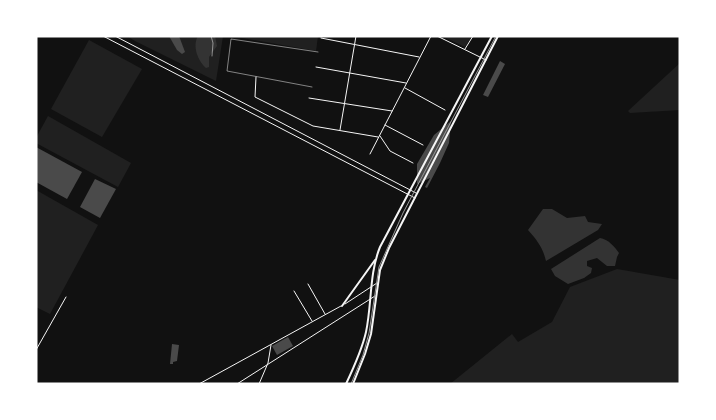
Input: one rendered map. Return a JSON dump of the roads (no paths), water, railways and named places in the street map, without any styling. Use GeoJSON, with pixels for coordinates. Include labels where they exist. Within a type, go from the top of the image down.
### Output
{"type":"FeatureCollection","features":[{"type":"Feature","properties":{"kind":"main road"},"geometry":{"type":"LineString","coordinates":[[346,384],[360,354],[364,340],[376,258],[380,247],[492,36]]}},
{"type":"Feature","properties":{"kind":"main road"},"geometry":{"type":"LineString","coordinates":[[353,384],[366,354],[371,334],[377,282],[389,248],[498,36]]}},
{"type":"Feature","properties":{"kind":"main road"},"geometry":{"type":"LineString","coordinates":[[342,306],[376,258]]}},
{"type":"Feature","properties":{"kind":"street"},"geometry":{"type":"LineString","coordinates":[[103,36],[415,198]]}},
{"type":"Feature","properties":{"kind":"street"},"geometry":{"type":"LineString","coordinates":[[115,36],[418,194]]}},
{"type":"Feature","properties":{"kind":"street"},"geometry":{"type":"LineString","coordinates":[[340,131],[356,36]]}},
{"type":"Feature","properties":{"kind":"street"},"geometry":{"type":"LineString","coordinates":[[370,154],[431,36]]}},
{"type":"Feature","properties":{"kind":"street"},"geometry":{"type":"LineString","coordinates":[[437,36],[486,60]]}},
{"type":"Feature","properties":{"kind":"street"},"geometry":{"type":"LineString","coordinates":[[465,50],[473,36]]}},
{"type":"Feature","properties":{"kind":"street"},"geometry":{"type":"LineString","coordinates":[[321,38],[420,57]]}},
{"type":"Feature","properties":{"kind":"street"},"geometry":{"type":"LineString","coordinates":[[316,67],[406,83]]}},
{"type":"Feature","properties":{"kind":"street"},"geometry":{"type":"LineString","coordinates":[[256,77],[254,97],[313,126],[379,136],[390,150],[413,163]]}},
{"type":"Feature","properties":{"kind":"street"},"geometry":{"type":"LineString","coordinates":[[404,88],[445,110]]}},
{"type":"Feature","properties":{"kind":"street"},"geometry":{"type":"LineString","coordinates":[[309,98],[345,102],[392,111]]}},
{"type":"Feature","properties":{"kind":"street"},"geometry":{"type":"LineString","coordinates":[[385,125],[423,145]]}},
{"type":"Feature","properties":{"kind":"street"},"geometry":{"type":"LineString","coordinates":[[199,384],[342,306],[371,288],[377,282]]}},
{"type":"Feature","properties":{"kind":"street"},"geometry":{"type":"LineString","coordinates":[[308,284],[325,315]]}},
{"type":"Feature","properties":{"kind":"street"},"geometry":{"type":"LineString","coordinates":[[294,292],[313,322]]}},
{"type":"Feature","properties":{"kind":"street"},"geometry":{"type":"LineString","coordinates":[[236,384],[376,295]]}},
{"type":"Feature","properties":{"kind":"street"},"geometry":{"type":"LineString","coordinates":[[36,350],[66,296]]}},
{"type":"Feature","properties":{"kind":"street"},"geometry":{"type":"LineString","coordinates":[[260,384],[268,363],[271,345]]}},
{"type":"Feature","properties":{"kind":"lane"},"geometry":{"type":"LineString","coordinates":[[312,87],[227,71],[231,39],[318,52]]}},
{"type":"Feature","properties":{"kind":"railway"},"geometry":{"type":"LineString","coordinates":[[351,384],[363,355],[369,333],[379,267],[403,213],[496,36]]}}]}
